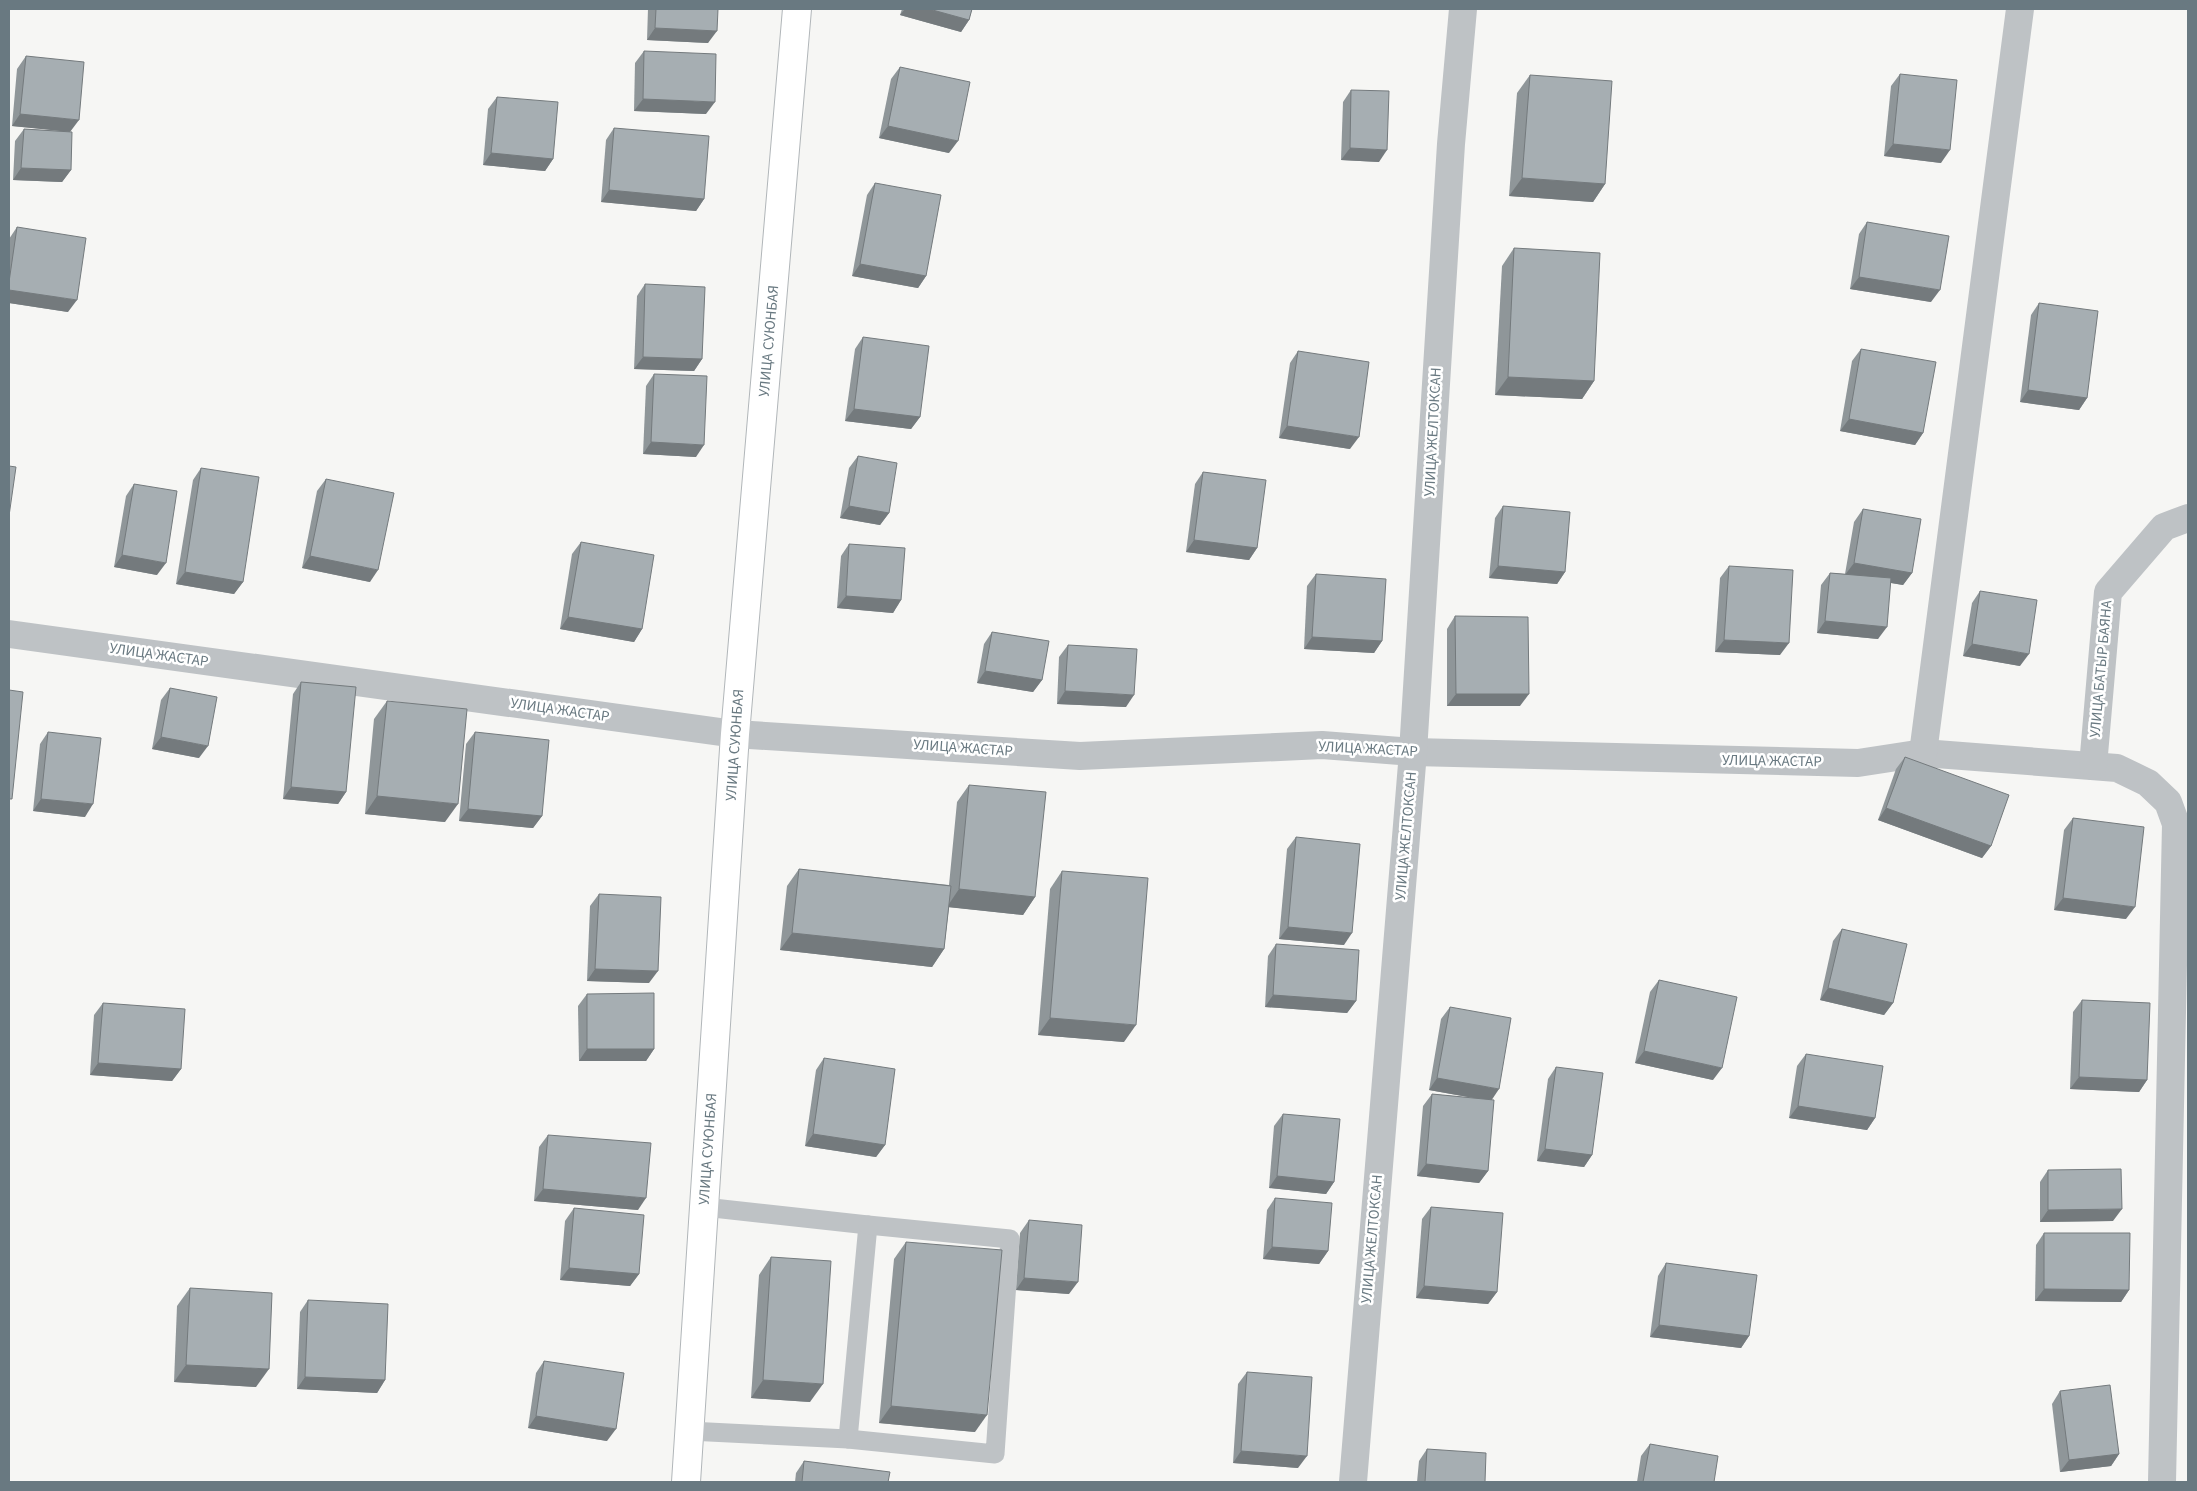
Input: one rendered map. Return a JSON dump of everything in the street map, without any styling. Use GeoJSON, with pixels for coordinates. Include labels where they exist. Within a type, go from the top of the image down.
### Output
{"type":"FeatureCollection","features":[{"type":"Feature","properties":{"kind":"main road","name":"УЛИЦА СУЮНБАЯ"},"geometry":{"type":"LineString","coordinates":[[686,1482],[735,734],[797,9]]}},
{"type":"Feature","properties":{"kind":"street","name":"УЛИЦА ЖЕЛТОКСАН"},"geometry":{"type":"LineString","coordinates":[[1352,1482],[1413,752],[1450,144],[1463,9]]}},
{"type":"Feature","properties":{"kind":"street"},"geometry":{"type":"LineString","coordinates":[[1923,752],[2020,9]]}},
{"type":"Feature","properties":{"kind":"street","name":"УЛИЦА БАТЫР БАЯНА"},"geometry":{"type":"LineString","coordinates":[[2093,766],[2108,592],[2164,527],[2188,518]]}},
{"type":"Feature","properties":{"kind":"street","name":"УЛИЦА ЖАСТАР"},"geometry":{"type":"LineString","coordinates":[[9,634],[735,734],[1080,756],[1322,745],[1413,752],[1858,763],[1923,752],[2117,768],[2148,784],[2168,802],[2176,824],[2162,1482]]}},
{"type":"Feature","properties":{"kind":"lane"},"geometry":{"type":"LineString","coordinates":[[689,1431],[848,1439],[995,1454],[1010,1239],[704,1207]]}},
{"type":"Feature","properties":{"kind":"lane"},"geometry":{"type":"LineString","coordinates":[[848,1439],[868,1225]]}},
{"type":"Feature","properties":{"kind":"building"},"geometry":{"type":"Polygon","coordinates":[[[656,9],[718,9],[717,31],[655,28],[656,9]]]}},
{"type":"Feature","properties":{"kind":"building"},"geometry":{"type":"Polygon","coordinates":[[[929,9],[972,9],[969,20],[929,9]]]}},
{"type":"Feature","properties":{"kind":"building"},"geometry":{"type":"Polygon","coordinates":[[[644,51],[716,54],[715,102],[643,99],[644,51]]]}},
{"type":"Feature","properties":{"kind":"building"},"geometry":{"type":"Polygon","coordinates":[[[26,56],[84,62],[79,120],[20,114],[26,56]]]}},
{"type":"Feature","properties":{"kind":"building"},"geometry":{"type":"Polygon","coordinates":[[[900,67],[970,82],[958,141],[888,126],[900,67]]]}},
{"type":"Feature","properties":{"kind":"building"},"geometry":{"type":"Polygon","coordinates":[[[1900,74],[1957,80],[1950,150],[1893,144],[1900,74]]]}},
{"type":"Feature","properties":{"kind":"building"},"geometry":{"type":"Polygon","coordinates":[[[1530,75],[1612,81],[1605,184],[1522,178],[1530,75]]]}},
{"type":"Feature","properties":{"kind":"building"},"geometry":{"type":"Polygon","coordinates":[[[1351,90],[1389,91],[1387,150],[1350,148],[1351,90]]]}},
{"type":"Feature","properties":{"kind":"building"},"geometry":{"type":"Polygon","coordinates":[[[497,97],[558,102],[553,159],[491,153],[497,97]]]}},
{"type":"Feature","properties":{"kind":"building"},"geometry":{"type":"Polygon","coordinates":[[[614,128],[709,136],[704,199],[609,190],[614,128]]]}},
{"type":"Feature","properties":{"kind":"building"},"geometry":{"type":"Polygon","coordinates":[[[24,129],[72,132],[71,170],[21,168],[24,129]]]}},
{"type":"Feature","properties":{"kind":"building"},"geometry":{"type":"Polygon","coordinates":[[[875,183],[941,195],[926,276],[860,264],[875,183]]]}},
{"type":"Feature","properties":{"kind":"building"},"geometry":{"type":"Polygon","coordinates":[[[1867,222],[1949,236],[1940,290],[1859,277],[1867,222]]]}},
{"type":"Feature","properties":{"kind":"building"},"geometry":{"type":"Polygon","coordinates":[[[17,227],[86,238],[77,300],[9,290],[17,227]]]}},
{"type":"Feature","properties":{"kind":"building"},"geometry":{"type":"Polygon","coordinates":[[[1514,248],[1600,253],[1594,381],[1508,377],[1514,248]]]}},
{"type":"Feature","properties":{"kind":"building"},"geometry":{"type":"Polygon","coordinates":[[[645,284],[705,287],[702,359],[643,357],[645,284]]]}},
{"type":"Feature","properties":{"kind":"building"},"geometry":{"type":"Polygon","coordinates":[[[2039,303],[2098,311],[2087,398],[2028,390],[2039,303]]]}},
{"type":"Feature","properties":{"kind":"building"},"geometry":{"type":"Polygon","coordinates":[[[863,337],[929,346],[920,417],[854,409],[863,337]]]}},
{"type":"Feature","properties":{"kind":"building"},"geometry":{"type":"Polygon","coordinates":[[[1861,349],[1936,362],[1923,433],[1849,419],[1861,349]]]}},
{"type":"Feature","properties":{"kind":"building"},"geometry":{"type":"Polygon","coordinates":[[[1298,351],[1369,362],[1359,437],[1287,426],[1298,351]]]}},
{"type":"Feature","properties":{"kind":"building"},"geometry":{"type":"Polygon","coordinates":[[[654,374],[707,376],[704,445],[651,442],[654,374]]]}},
{"type":"Feature","properties":{"kind":"building"},"geometry":{"type":"Polygon","coordinates":[[[858,456],[897,463],[889,513],[849,506],[858,456]]]}},
{"type":"Feature","properties":{"kind":"building"},"geometry":{"type":"Polygon","coordinates":[[[9,466],[16,467],[9,516],[9,466]]]}},
{"type":"Feature","properties":{"kind":"building"},"geometry":{"type":"Polygon","coordinates":[[[201,468],[259,477],[243,582],[185,572],[201,468]]]}},
{"type":"Feature","properties":{"kind":"building"},"geometry":{"type":"Polygon","coordinates":[[[1203,472],[1266,480],[1257,548],[1194,540],[1203,472]]]}},
{"type":"Feature","properties":{"kind":"building"},"geometry":{"type":"Polygon","coordinates":[[[326,479],[394,493],[378,570],[310,556],[326,479]]]}},
{"type":"Feature","properties":{"kind":"building"},"geometry":{"type":"Polygon","coordinates":[[[134,484],[177,491],[166,563],[122,555],[134,484]]]}},
{"type":"Feature","properties":{"kind":"building"},"geometry":{"type":"Polygon","coordinates":[[[1503,506],[1570,512],[1565,572],[1498,566],[1503,506]]]}},
{"type":"Feature","properties":{"kind":"building"},"geometry":{"type":"Polygon","coordinates":[[[1863,509],[1921,519],[1912,573],[1854,563],[1863,509]]]}},
{"type":"Feature","properties":{"kind":"building"},"geometry":{"type":"Polygon","coordinates":[[[581,542],[654,555],[642,629],[568,617],[581,542]]]}},
{"type":"Feature","properties":{"kind":"building"},"geometry":{"type":"Polygon","coordinates":[[[849,544],[905,548],[901,600],[846,596],[849,544]]]}},
{"type":"Feature","properties":{"kind":"building"},"geometry":{"type":"Polygon","coordinates":[[[1729,566],[1793,570],[1789,643],[1724,640],[1729,566]]]}},
{"type":"Feature","properties":{"kind":"building"},"geometry":{"type":"Polygon","coordinates":[[[1830,573],[1891,578],[1887,627],[1825,621],[1830,573]]]}},
{"type":"Feature","properties":{"kind":"building"},"geometry":{"type":"Polygon","coordinates":[[[1316,574],[1386,579],[1382,641],[1312,637],[1316,574]]]}},
{"type":"Feature","properties":{"kind":"building"},"geometry":{"type":"Polygon","coordinates":[[[1980,591],[2037,600],[2029,654],[1972,644],[1980,591]]]}},
{"type":"Feature","properties":{"kind":"building"},"geometry":{"type":"Polygon","coordinates":[[[1455,616],[1528,617],[1529,694],[1456,694],[1455,616]]]}},
{"type":"Feature","properties":{"kind":"building"},"geometry":{"type":"Polygon","coordinates":[[[992,632],[1049,641],[1042,680],[985,671],[992,632]]]}},
{"type":"Feature","properties":{"kind":"building"},"geometry":{"type":"Polygon","coordinates":[[[1068,645],[1137,649],[1134,695],[1065,691],[1068,645]]]}},
{"type":"Feature","properties":{"kind":"building"},"geometry":{"type":"Polygon","coordinates":[[[301,682],[356,687],[346,792],[291,787],[301,682]]]}},
{"type":"Feature","properties":{"kind":"building"},"geometry":{"type":"Polygon","coordinates":[[[170,688],[217,697],[208,746],[161,737],[170,688]]]}},
{"type":"Feature","properties":{"kind":"building"},"geometry":{"type":"Polygon","coordinates":[[[9,690],[23,692],[12,799],[9,799],[9,690]]]}},
{"type":"Feature","properties":{"kind":"building"},"geometry":{"type":"Polygon","coordinates":[[[387,701],[467,709],[458,804],[377,796],[387,701]]]}},
{"type":"Feature","properties":{"kind":"building"},"geometry":{"type":"Polygon","coordinates":[[[48,732],[101,738],[93,804],[41,799],[48,732]]]}},
{"type":"Feature","properties":{"kind":"building"},"geometry":{"type":"Polygon","coordinates":[[[475,732],[549,740],[542,816],[468,809],[475,732]]]}},
{"type":"Feature","properties":{"kind":"building"},"geometry":{"type":"Polygon","coordinates":[[[1905,757],[2009,795],[1991,846],[1886,808],[1905,757]]]}},
{"type":"Feature","properties":{"kind":"building"},"geometry":{"type":"Polygon","coordinates":[[[969,785],[1046,792],[1035,897],[959,889],[969,785]]]}},
{"type":"Feature","properties":{"kind":"building"},"geometry":{"type":"Polygon","coordinates":[[[2073,818],[2144,827],[2135,907],[2063,898],[2073,818]]]}},
{"type":"Feature","properties":{"kind":"building"},"geometry":{"type":"Polygon","coordinates":[[[1296,837],[1360,844],[1352,933],[1288,927],[1296,837]]]}},
{"type":"Feature","properties":{"kind":"building"},"geometry":{"type":"Polygon","coordinates":[[[799,869],[951,886],[944,949],[792,933],[799,869]]]}},
{"type":"Feature","properties":{"kind":"building"},"geometry":{"type":"Polygon","coordinates":[[[1062,871],[1148,878],[1136,1025],[1050,1018],[1062,871]]]}},
{"type":"Feature","properties":{"kind":"building"},"geometry":{"type":"Polygon","coordinates":[[[599,894],[661,897],[658,971],[595,969],[599,894]]]}},
{"type":"Feature","properties":{"kind":"building"},"geometry":{"type":"Polygon","coordinates":[[[1842,929],[1907,944],[1893,1003],[1828,988],[1842,929]]]}},
{"type":"Feature","properties":{"kind":"building"},"geometry":{"type":"Polygon","coordinates":[[[1276,944],[1359,950],[1356,1001],[1273,995],[1276,944]]]}},
{"type":"Feature","properties":{"kind":"building"},"geometry":{"type":"Polygon","coordinates":[[[1659,980],[1737,997],[1722,1068],[1644,1051],[1659,980]]]}},
{"type":"Feature","properties":{"kind":"building"},"geometry":{"type":"Polygon","coordinates":[[[654,993],[654,1049],[587,1049],[587,994],[654,993]]]}},
{"type":"Feature","properties":{"kind":"building"},"geometry":{"type":"Polygon","coordinates":[[[2082,1000],[2150,1003],[2147,1080],[2079,1077],[2082,1000]]]}},
{"type":"Feature","properties":{"kind":"building"},"geometry":{"type":"Polygon","coordinates":[[[103,1003],[185,1009],[181,1069],[98,1063],[103,1003]]]}},
{"type":"Feature","properties":{"kind":"building"},"geometry":{"type":"Polygon","coordinates":[[[1450,1007],[1511,1018],[1499,1089],[1437,1078],[1450,1007]]]}},
{"type":"Feature","properties":{"kind":"building"},"geometry":{"type":"Polygon","coordinates":[[[1806,1054],[1883,1066],[1875,1118],[1798,1106],[1806,1054]]]}},
{"type":"Feature","properties":{"kind":"building"},"geometry":{"type":"Polygon","coordinates":[[[824,1058],[895,1069],[885,1145],[813,1134],[824,1058]]]}},
{"type":"Feature","properties":{"kind":"building"},"geometry":{"type":"Polygon","coordinates":[[[1556,1067],[1603,1073],[1592,1155],[1545,1149],[1556,1067]]]}},
{"type":"Feature","properties":{"kind":"building"},"geometry":{"type":"Polygon","coordinates":[[[1432,1094],[1494,1100],[1488,1171],[1426,1164],[1432,1094]]]}},
{"type":"Feature","properties":{"kind":"building"},"geometry":{"type":"Polygon","coordinates":[[[1283,1114],[1340,1119],[1334,1182],[1277,1176],[1283,1114]]]}},
{"type":"Feature","properties":{"kind":"building"},"geometry":{"type":"Polygon","coordinates":[[[548,1135],[651,1143],[646,1198],[543,1189],[548,1135]]]}},
{"type":"Feature","properties":{"kind":"building"},"geometry":{"type":"Polygon","coordinates":[[[2121,1169],[2122,1209],[2048,1210],[2048,1170],[2121,1169]]]}},
{"type":"Feature","properties":{"kind":"building"},"geometry":{"type":"Polygon","coordinates":[[[1275,1198],[1332,1203],[1328,1251],[1272,1247],[1275,1198]]]}},
{"type":"Feature","properties":{"kind":"building"},"geometry":{"type":"Polygon","coordinates":[[[1431,1207],[1503,1213],[1497,1292],[1424,1286],[1431,1207]]]}},
{"type":"Feature","properties":{"kind":"building"},"geometry":{"type":"Polygon","coordinates":[[[574,1208],[644,1215],[639,1274],[569,1268],[574,1208]]]}},
{"type":"Feature","properties":{"kind":"building"},"geometry":{"type":"Polygon","coordinates":[[[1029,1220],[1082,1225],[1078,1282],[1024,1278],[1029,1220]]]}},
{"type":"Feature","properties":{"kind":"building"},"geometry":{"type":"Polygon","coordinates":[[[2044,1233],[2130,1233],[2129,1290],[2044,1289],[2044,1233]]]}},
{"type":"Feature","properties":{"kind":"building"},"geometry":{"type":"Polygon","coordinates":[[[906,1242],[1002,1250],[987,1415],[891,1406],[906,1242]]]}},
{"type":"Feature","properties":{"kind":"building"},"geometry":{"type":"Polygon","coordinates":[[[771,1257],[831,1261],[823,1384],[763,1380],[771,1257]]]}},
{"type":"Feature","properties":{"kind":"building"},"geometry":{"type":"Polygon","coordinates":[[[1666,1263],[1757,1275],[1749,1336],[1659,1325],[1666,1263]]]}},
{"type":"Feature","properties":{"kind":"building"},"geometry":{"type":"Polygon","coordinates":[[[190,1288],[272,1293],[269,1369],[186,1365],[190,1288]]]}},
{"type":"Feature","properties":{"kind":"building"},"geometry":{"type":"Polygon","coordinates":[[[308,1300],[388,1304],[385,1380],[305,1377],[308,1300]]]}},
{"type":"Feature","properties":{"kind":"building"},"geometry":{"type":"Polygon","coordinates":[[[544,1361],[624,1373],[616,1429],[536,1416],[544,1361]]]}},
{"type":"Feature","properties":{"kind":"building"},"geometry":{"type":"Polygon","coordinates":[[[1247,1372],[1312,1377],[1307,1456],[1241,1451],[1247,1372]]]}},
{"type":"Feature","properties":{"kind":"building"},"geometry":{"type":"Polygon","coordinates":[[[2110,1385],[2119,1454],[2069,1460],[2060,1391],[2110,1385]]]}},
{"type":"Feature","properties":{"kind":"building"},"geometry":{"type":"Polygon","coordinates":[[[1650,1444],[1718,1456],[1714,1482],[1643,1482],[1650,1444]]]}},
{"type":"Feature","properties":{"kind":"building"},"geometry":{"type":"Polygon","coordinates":[[[1427,1449],[1486,1453],[1485,1482],[1425,1482],[1427,1449]]]}},
{"type":"Feature","properties":{"kind":"building"},"geometry":{"type":"Polygon","coordinates":[[[804,1461],[890,1472],[888,1482],[802,1482],[804,1461]]]}}]}
